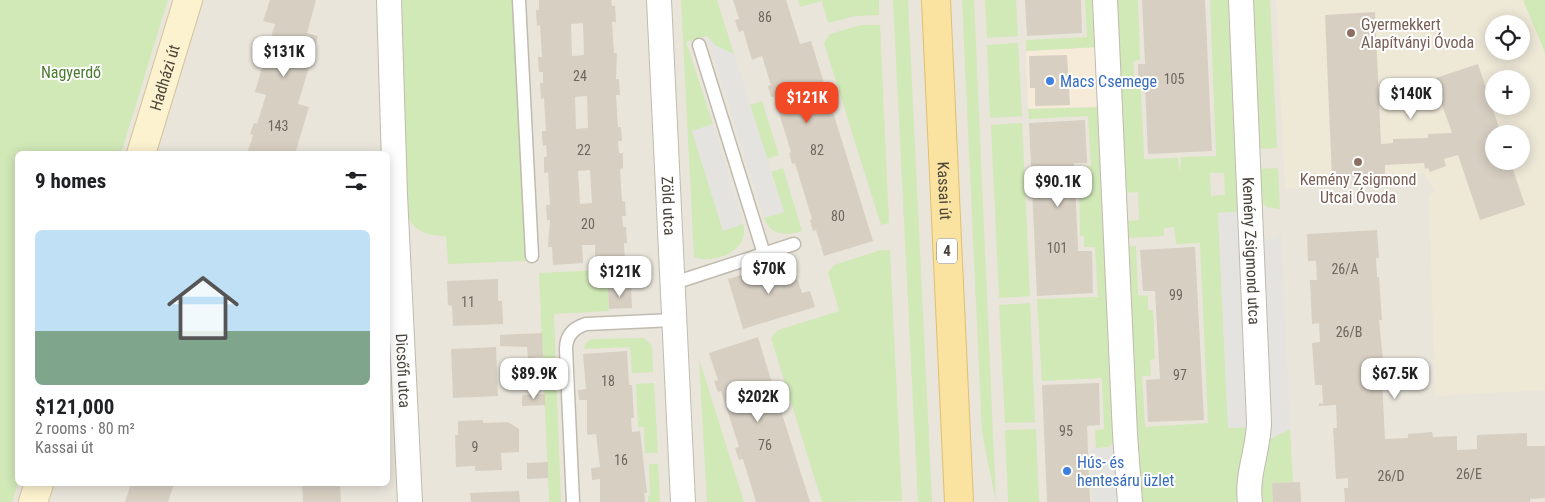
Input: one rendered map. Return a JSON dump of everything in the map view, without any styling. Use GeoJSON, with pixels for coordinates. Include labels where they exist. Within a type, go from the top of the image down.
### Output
{"type":"FeatureCollection","features":[{"type":"Feature","properties":{"kind":"main road","name":"Kassai út"},"geometry":{"type":"LineString","coordinates":[[936,0],[959,502]]}},
{"type":"Feature","properties":{"kind":"street","name":"Hadházi út"},"geometry":{"type":"LineString","coordinates":[[142,151],[188,0]]}},
{"type":"Feature","properties":{"kind":"street","name":"Dicsőfi utca"},"geometry":{"type":"LineString","coordinates":[[389,0],[393,254],[410,502]]}},
{"type":"Feature","properties":{"kind":"street","name":"Zöld utca"},"geometry":{"type":"LineString","coordinates":[[659,0],[683,502]]}},
{"type":"Feature","properties":{"kind":"street"},"geometry":{"type":"LineString","coordinates":[[1105,0],[1124,415],[1130,502]]}},
{"type":"Feature","properties":{"kind":"street","name":"Kemény Zsigmond utca"},"geometry":{"type":"LineString","coordinates":[[1241,0],[1259,422],[1259,436],[1250,488],[1250,502]]}},
{"type":"Feature","properties":{"kind":"street"},"geometry":{"type":"LineString","coordinates":[[33,502],[38,486]]}},
{"type":"Feature","properties":{"kind":"lane"},"geometry":{"type":"LineString","coordinates":[[519,0],[532,256]]}},
{"type":"Feature","properties":{"kind":"lane"},"geometry":{"type":"LineString","coordinates":[[699,45],[764,254]]}},
{"type":"Feature","properties":{"kind":"lane"},"geometry":{"type":"LineString","coordinates":[[674,283],[794,244]]}},
{"type":"Feature","properties":{"kind":"lane"},"geometry":{"type":"LineString","coordinates":[[573,502],[566,349],[569,335],[576,328],[586,324],[674,320]]}},
{"type":"Feature","properties":{"kind":"shaded area"},"geometry":{"type":"Polygon","coordinates":[[[168,0],[1545,0],[1545,502],[12,502],[17,486],[390,486],[390,151],[122,151],[168,0]]]}},
{"type":"Feature","properties":{"kind":"shaded area"},"geometry":{"type":"Polygon","coordinates":[[[1276,0],[1523,0],[1529,15],[1485,15],[1485,60],[1530,60],[1530,17],[1545,52],[1545,390],[1435,396],[1429,194],[1436,192],[1423,173],[1341,178],[1339,186],[1285,189],[1276,0]]]}},
{"type":"Feature","properties":{"kind":"shaded area"},"geometry":{"type":"Polygon","coordinates":[[[707,36],[716,46],[734,54],[784,212],[764,218],[707,36]]]}},
{"type":"Feature","properties":{"kind":"shaded area"},"geometry":{"type":"Polygon","coordinates":[[[1097,47],[1099,107],[1028,109],[1026,51],[1097,47]]]}},
{"type":"Feature","properties":{"kind":"shaded area"},"geometry":{"type":"Polygon","coordinates":[[[713,124],[743,224],[723,231],[692,131],[713,124]]]}},
{"type":"Feature","properties":{"kind":"shaded area"},"geometry":{"type":"Polygon","coordinates":[[[1238,212],[1249,427],[1228,428],[1218,213],[1238,212]]]}},
{"type":"Feature","properties":{"kind":"shaded area"},"geometry":{"type":"Polygon","coordinates":[[[1281,234],[1290,429],[1270,439],[1260,244],[1281,234]]]}},
{"type":"Feature","properties":{"kind":"shaded area"},"geometry":{"type":"Polygon","coordinates":[[[1114,443],[1118,502],[1094,502],[1091,448],[1107,448],[1114,443]]]}},
{"type":"Feature","properties":{"kind":"green space","name":"Nagyerdő"},"geometry":{"type":"Polygon","coordinates":[[[0,0],[168,0],[122,151],[15,151],[15,486],[17,486],[12,502],[0,502],[0,0]]]}},
{"type":"Feature","properties":{"kind":"green space"},"geometry":{"type":"Polygon","coordinates":[[[401,0],[512,0],[526,261],[448,264],[446,236],[432,235],[421,231],[412,224],[409,218],[407,211],[401,0]]]}},
{"type":"Feature","properties":{"kind":"green space"},"geometry":{"type":"Polygon","coordinates":[[[681,0],[717,0],[734,54],[716,46],[707,36],[686,42],[713,124],[692,131],[723,230],[743,224],[744,233],[742,241],[737,248],[721,257],[712,259],[694,257],[681,0]]]}},
{"type":"Feature","properties":{"kind":"green space"},"geometry":{"type":"Polygon","coordinates":[[[798,0],[879,0],[879,15],[855,16],[828,23],[822,1],[800,7],[798,0]]]}},
{"type":"Feature","properties":{"kind":"green space"},"geometry":{"type":"Polygon","coordinates":[[[893,0],[908,0],[932,502],[918,502],[893,0]]]}},
{"type":"Feature","properties":{"kind":"green space"},"geometry":{"type":"Polygon","coordinates":[[[962,0],[974,0],[996,502],[982,433],[962,0]]]}},
{"type":"Feature","properties":{"kind":"green space"},"geometry":{"type":"Polygon","coordinates":[[[985,0],[1016,0],[1018,36],[987,38],[985,0]]]}},
{"type":"Feature","properties":{"kind":"green space"},"geometry":{"type":"Polygon","coordinates":[[[1085,0],[1095,0],[1097,47],[1026,51],[1026,40],[1087,37],[1085,0]]]}},
{"type":"Feature","properties":{"kind":"green space"},"geometry":{"type":"Polygon","coordinates":[[[1114,0],[1138,0],[1140,60],[1133,61],[1135,88],[1141,88],[1144,159],[1178,158],[1180,173],[1181,157],[1216,156],[1210,0],[1231,0],[1238,212],[1218,213],[1228,428],[1249,427],[1237,489],[1237,502],[1142,502],[1139,492],[1125,247],[1136,246],[1138,295],[1148,296],[1148,310],[1153,310],[1155,359],[1150,360],[1151,376],[1142,376],[1145,427],[1208,423],[1200,243],[1176,244],[1174,227],[1164,228],[1164,236],[1125,238],[1124,221],[1139,220],[1138,192],[1123,193],[1114,0]],[[1210,173],[1211,196],[1225,195],[1224,173],[1210,173]]]}},
{"type":"Feature","properties":{"kind":"green space"},"geometry":{"type":"Polygon","coordinates":[[[1250,0],[1270,0],[1277,148],[1256,149],[1250,0]]]}},
{"type":"Feature","properties":{"kind":"green space"},"geometry":{"type":"Polygon","coordinates":[[[1523,0],[1545,0],[1545,52],[1530,15],[1523,0]]]}},
{"type":"Feature","properties":{"kind":"green space"},"geometry":{"type":"Polygon","coordinates":[[[861,25],[880,25],[889,223],[881,225],[824,43],[830,34],[861,25]]]}},
{"type":"Feature","properties":{"kind":"green space"},"geometry":{"type":"Polygon","coordinates":[[[1018,43],[1022,116],[990,118],[987,45],[1018,43]]]}},
{"type":"Feature","properties":{"kind":"green space"},"geometry":{"type":"Polygon","coordinates":[[[762,101],[779,155],[767,159],[750,105],[762,101]]]}},
{"type":"Feature","properties":{"kind":"green space"},"geometry":{"type":"Polygon","coordinates":[[[1099,107],[1114,443],[1109,447],[1096,448],[1095,430],[1104,429],[1102,378],[1042,381],[1037,299],[1098,297],[1095,247],[1084,247],[1084,236],[1080,236],[1079,180],[1082,179],[1081,167],[1091,166],[1088,116],[1029,119],[1028,109],[1099,107]]]}},
{"type":"Feature","properties":{"kind":"green space"},"geometry":{"type":"Polygon","coordinates":[[[1022,123],[1030,296],[999,298],[991,125],[1022,123]]]}},
{"type":"Feature","properties":{"kind":"green space"},"geometry":{"type":"Polygon","coordinates":[[[783,168],[802,231],[790,234],[775,231],[767,224],[764,218],[784,212],[771,172],[783,168]]]}},
{"type":"Feature","properties":{"kind":"green space"},"geometry":{"type":"Polygon","coordinates":[[[1278,168],[1280,209],[1267,207],[1261,202],[1257,169],[1278,168]]]}},
{"type":"Feature","properties":{"kind":"green space"},"geometry":{"type":"Polygon","coordinates":[[[881,250],[890,250],[902,501],[822,502],[771,338],[778,330],[839,311],[828,272],[834,265],[881,250]]]}},
{"type":"Feature","properties":{"kind":"green space"},"geometry":{"type":"Polygon","coordinates":[[[602,270],[603,284],[608,284],[609,311],[554,314],[561,502],[549,502],[539,273],[602,270]]]}},
{"type":"Feature","properties":{"kind":"green space"},"geometry":{"type":"Polygon","coordinates":[[[1030,303],[1035,422],[1005,423],[999,305],[1030,303]]]}},
{"type":"Feature","properties":{"kind":"green space"},"geometry":{"type":"Polygon","coordinates":[[[644,338],[652,346],[653,372],[632,373],[630,347],[584,349],[585,344],[591,339],[644,338]]]}},
{"type":"Feature","properties":{"kind":"green space"},"geometry":{"type":"Polygon","coordinates":[[[699,359],[744,502],[707,502],[699,359]]]}},
{"type":"Feature","properties":{"kind":"green space"},"geometry":{"type":"Polygon","coordinates":[[[654,383],[658,453],[645,453],[644,427],[638,427],[636,384],[654,383]]]}},
{"type":"Feature","properties":{"kind":"green space"},"geometry":{"type":"Polygon","coordinates":[[[1036,429],[1039,502],[1008,502],[1005,430],[1036,429]]]}},
{"type":"Feature","properties":{"kind":"green space"},"geometry":{"type":"Polygon","coordinates":[[[1290,429],[1293,482],[1272,483],[1273,502],[1263,502],[1261,485],[1270,439],[1290,429]]]}},
{"type":"Feature","properties":{"kind":"green space"},"geometry":{"type":"Polygon","coordinates":[[[649,464],[658,464],[660,502],[648,502],[648,497],[650,496],[649,464]]]}},
{"type":"Feature","properties":{"kind":"building"},"geometry":{"type":"Polygon","coordinates":[[[270,0],[316,0],[307,33],[318,36],[298,104],[309,107],[296,151],[248,151],[253,135],[250,134],[254,123],[257,124],[266,95],[255,92],[263,64],[259,63],[263,53],[266,54],[275,24],[263,21],[270,0]]]}},
{"type":"Feature","properties":{"kind":"building"},"geometry":{"type":"Polygon","coordinates":[[[539,0],[611,0],[612,6],[615,6],[616,22],[612,22],[614,53],[617,53],[616,79],[619,79],[620,95],[616,95],[618,127],[621,127],[622,141],[618,141],[619,153],[623,153],[623,168],[620,169],[622,201],[625,202],[626,216],[622,216],[623,227],[626,227],[627,243],[624,243],[625,261],[595,262],[595,245],[582,245],[583,263],[553,265],[552,247],[548,247],[550,220],[547,220],[546,205],[550,205],[548,172],[544,173],[544,157],[547,157],[546,145],[543,146],[542,138],[542,131],[546,131],[544,98],[541,99],[540,83],[543,83],[543,72],[539,72],[538,57],[542,57],[540,25],[537,26],[536,10],[539,10],[539,0]],[[583,23],[571,24],[572,56],[584,55],[583,23]],[[587,96],[575,97],[576,129],[588,128],[587,96]],[[590,170],[578,171],[580,204],[592,203],[590,170]]]}},
{"type":"Feature","properties":{"kind":"building"},"geometry":{"type":"Polygon","coordinates":[[[733,0],[786,0],[800,44],[811,41],[873,241],[824,256],[816,230],[813,231],[810,220],[812,219],[795,163],[792,164],[789,153],[791,152],[774,97],[771,97],[768,86],[771,85],[762,56],[752,60],[743,30],[739,32],[735,20],[739,19],[733,0]]]}},
{"type":"Feature","properties":{"kind":"building"},"geometry":{"type":"Polygon","coordinates":[[[1025,0],[1081,0],[1082,33],[1027,36],[1025,0]]]}},
{"type":"Feature","properties":{"kind":"building"},"geometry":{"type":"Polygon","coordinates":[[[1142,0],[1205,0],[1212,151],[1148,154],[1145,84],[1139,84],[1138,74],[1138,64],[1145,64],[1142,0]]]}},
{"type":"Feature","properties":{"kind":"building"},"geometry":{"type":"Polygon","coordinates":[[[1375,12],[1381,144],[1393,143],[1393,139],[1428,138],[1428,134],[1452,133],[1433,79],[1478,64],[1485,85],[1485,115],[1495,115],[1498,125],[1485,125],[1485,170],[1513,170],[1525,205],[1480,220],[1458,155],[1444,159],[1446,166],[1430,172],[1428,168],[1425,169],[1424,163],[1385,165],[1385,176],[1332,178],[1325,15],[1375,12]]]}},
{"type":"Feature","properties":{"kind":"building"},"geometry":{"type":"Polygon","coordinates":[[[1067,55],[1070,105],[1035,106],[1035,88],[1030,88],[1029,56],[1067,55]]]}},
{"type":"Feature","properties":{"kind":"building"},"geometry":{"type":"Polygon","coordinates":[[[1085,120],[1087,163],[1074,163],[1078,251],[1092,251],[1093,293],[1037,296],[1029,123],[1085,120]]]}},
{"type":"Feature","properties":{"kind":"building"},"geometry":{"type":"Polygon","coordinates":[[[1377,230],[1379,258],[1376,258],[1377,277],[1379,277],[1382,320],[1379,320],[1385,381],[1382,381],[1385,439],[1408,438],[1408,434],[1432,432],[1433,437],[1457,436],[1457,450],[1477,449],[1477,435],[1527,433],[1527,446],[1545,446],[1545,498],[1530,499],[1530,502],[1345,502],[1344,488],[1348,488],[1348,478],[1336,479],[1333,428],[1337,428],[1336,405],[1319,406],[1319,403],[1323,404],[1322,385],[1315,385],[1312,343],[1320,342],[1319,323],[1312,324],[1310,280],[1317,280],[1316,261],[1308,261],[1307,234],[1377,230]]]}},
{"type":"Feature","properties":{"kind":"building"},"geometry":{"type":"Polygon","coordinates":[[[1195,247],[1204,420],[1148,422],[1146,380],[1160,379],[1155,291],[1143,291],[1140,250],[1195,247]]]}},
{"type":"Feature","properties":{"kind":"building"},"geometry":{"type":"Polygon","coordinates":[[[791,260],[802,293],[810,291],[815,307],[743,329],[728,279],[791,260]]]}},
{"type":"Feature","properties":{"kind":"building"},"geometry":{"type":"Polygon","coordinates":[[[627,269],[628,283],[603,284],[602,271],[627,269]]]}},
{"type":"Feature","properties":{"kind":"building"},"geometry":{"type":"Polygon","coordinates":[[[498,279],[498,301],[502,301],[503,324],[453,326],[452,306],[448,305],[447,281],[498,279]]]}},
{"type":"Feature","properties":{"kind":"building"},"geometry":{"type":"Polygon","coordinates":[[[631,286],[632,308],[609,309],[608,287],[631,286]]]}},
{"type":"Feature","properties":{"kind":"building"},"geometry":{"type":"Polygon","coordinates":[[[542,333],[543,357],[528,358],[527,347],[500,346],[500,335],[542,333]]]}},
{"type":"Feature","properties":{"kind":"building"},"geometry":{"type":"Polygon","coordinates":[[[758,337],[810,502],[756,502],[743,459],[739,460],[735,448],[739,447],[721,391],[718,392],[714,381],[718,380],[709,353],[758,337]]]}},
{"type":"Feature","properties":{"kind":"building"},"geometry":{"type":"Polygon","coordinates":[[[496,347],[498,396],[453,398],[451,349],[496,347]]]}},
{"type":"Feature","properties":{"kind":"building"},"geometry":{"type":"Polygon","coordinates":[[[627,351],[629,385],[632,385],[634,418],[631,418],[632,432],[640,431],[647,493],[644,493],[645,502],[600,502],[600,479],[592,480],[591,468],[600,467],[596,434],[587,435],[587,400],[579,400],[578,390],[586,389],[583,354],[627,351]]]}},
{"type":"Feature","properties":{"kind":"building"},"geometry":{"type":"Polygon","coordinates":[[[1099,383],[1100,425],[1087,426],[1090,502],[1047,502],[1042,385],[1099,383]]]}},
{"type":"Feature","properties":{"kind":"building"},"geometry":{"type":"Polygon","coordinates":[[[545,394],[545,405],[522,406],[522,395],[545,394]]]}},
{"type":"Feature","properties":{"kind":"building"},"geometry":{"type":"Polygon","coordinates":[[[483,420],[483,423],[508,422],[519,429],[519,452],[501,453],[502,470],[475,471],[475,466],[456,467],[455,435],[458,435],[458,421],[483,420]]]}},
{"type":"Feature","properties":{"kind":"building"},"geometry":{"type":"Polygon","coordinates":[[[548,462],[548,478],[527,479],[527,463],[548,462]]]}},
{"type":"Feature","properties":{"kind":"building"},"geometry":{"type":"Polygon","coordinates":[[[1300,482],[1301,502],[1273,502],[1272,483],[1300,482]]]}},
{"type":"Feature","properties":{"kind":"building"},"geometry":{"type":"Polygon","coordinates":[[[130,486],[173,486],[168,502],[125,502],[130,486]]]}},
{"type":"Feature","properties":{"kind":"building"},"geometry":{"type":"Polygon","coordinates":[[[302,486],[340,486],[341,502],[303,502],[302,486]]]}},
{"type":"Feature","properties":{"kind":"building"},"geometry":{"type":"Polygon","coordinates":[[[519,491],[520,502],[471,502],[470,493],[519,491]]]}},
{"type":"Feature","properties":{"kind":"place","name":"Gyermekkert Alapítványi Óvoda"},"geometry":{"type":"Point","coordinates":[1351,33]}},
{"type":"Feature","properties":{"kind":"place","name":"Macs Csemege"},"geometry":{"type":"Point","coordinates":[1050,81]}},
{"type":"Feature","properties":{"kind":"place","name":"Kemény Zsigmond Utcai Óvoda"},"geometry":{"type":"Point","coordinates":[1358,162]}},
{"type":"Feature","properties":{"kind":"place","name":"Hús- és hentesáru üzlet"},"geometry":{"type":"Point","coordinates":[1067,471]}}]}
